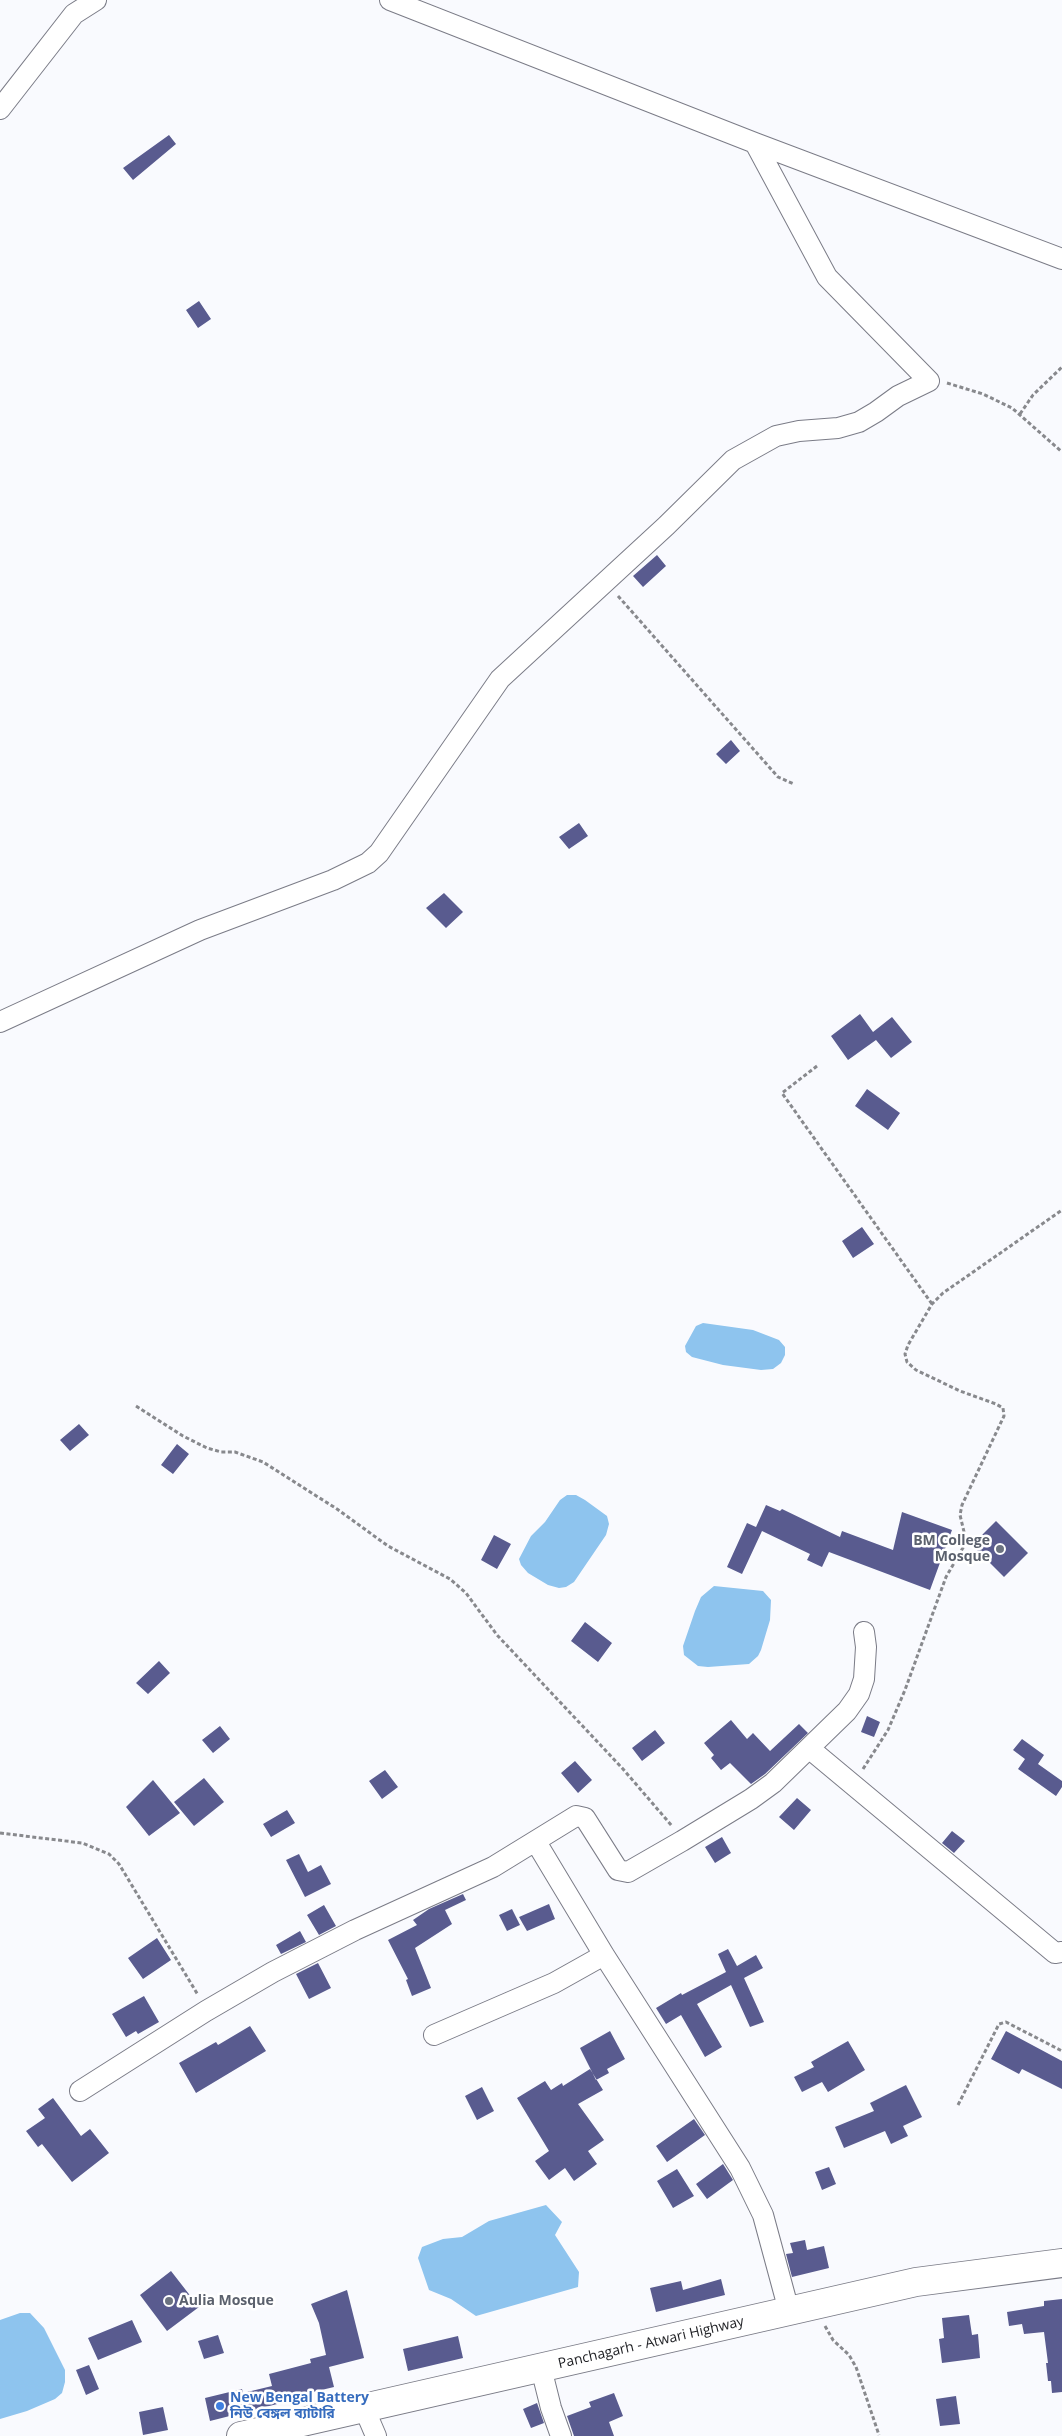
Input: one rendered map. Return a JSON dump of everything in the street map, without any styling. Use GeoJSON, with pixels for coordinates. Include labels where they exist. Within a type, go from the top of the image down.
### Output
{"type":"FeatureCollection","features":[{"type":"Feature","properties":{"kind":"main road","name":"Panchagarh - Atwari Highway"},"geometry":{"type":"LineString","coordinates":[[245,2436],[916,2282],[1062,2263]]}},
{"type":"Feature","properties":{"kind":"street"},"geometry":{"type":"LineString","coordinates":[[0,109],[74,14],[96,0]]}},
{"type":"Feature","properties":{"kind":"street"},"geometry":{"type":"LineString","coordinates":[[390,0],[755,143],[1062,259]]}},
{"type":"Feature","properties":{"kind":"street"},"geometry":{"type":"LineString","coordinates":[[0,1022],[200,930],[356,871],[368,863],[379,853],[500,679],[604,581],[666,526],[733,460],[776,436],[799,431],[838,428],[858,422],[898,396],[929,381],[827,277],[755,143]]}},
{"type":"Feature","properties":{"kind":"street"},"geometry":{"type":"LineString","coordinates":[[80,2091],[206,2011],[273,1972],[355,1930],[493,1867],[576,1816],[586,1818],[618,1870],[628,1872],[682,1841],[751,1799],[810,1748],[847,1711],[859,1694],[864,1679],[866,1647],[864,1632]]}},
{"type":"Feature","properties":{"kind":"street"},"geometry":{"type":"LineString","coordinates":[[810,1748],[1055,1953],[1062,1952]]}},
{"type":"Feature","properties":{"kind":"street"},"geometry":{"type":"LineString","coordinates":[[536,1842],[604,1955],[711,2120],[753,2191],[772,2242],[789,2311]]}},
{"type":"Feature","properties":{"kind":"street"},"geometry":{"type":"LineString","coordinates":[[434,2036],[554,1983],[604,1955]]}},
{"type":"Feature","properties":{"kind":"street"},"geometry":{"type":"LineString","coordinates":[[541,2368],[551,2408],[561,2436]]}},
{"type":"Feature","properties":{"kind":"street"},"geometry":{"type":"LineString","coordinates":[[364,2408],[376,2436]]}},
{"type":"Feature","properties":{"kind":"path"},"geometry":{"type":"LineString","coordinates":[[1020,414],[1033,395],[1062,366]]}},
{"type":"Feature","properties":{"kind":"path"},"geometry":{"type":"LineString","coordinates":[[929,381],[953,384],[983,394],[1020,414],[1062,452]]}},
{"type":"Feature","properties":{"kind":"path"},"geometry":{"type":"LineString","coordinates":[[604,581],[778,777],[794,784]]}},
{"type":"Feature","properties":{"kind":"path"},"geometry":{"type":"LineString","coordinates":[[817,1066],[782,1093],[932,1304]]}},
{"type":"Feature","properties":{"kind":"path"},"geometry":{"type":"LineString","coordinates":[[853,1784],[888,1730],[905,1690],[946,1576],[964,1546],[965,1536],[960,1515],[962,1505],[1004,1416],[1002,1408],[996,1404],[960,1391],[916,1370],[907,1362],[905,1354],[908,1345],[932,1304],[943,1293],[1062,1210]]}},
{"type":"Feature","properties":{"kind":"path"},"geometry":{"type":"LineString","coordinates":[[136,1406],[182,1436],[207,1448],[221,1452],[235,1452],[263,1462],[337,1509],[388,1546],[450,1580],[476,1605],[497,1635],[656,1805],[682,1841]]}},
{"type":"Feature","properties":{"kind":"path"},"geometry":{"type":"LineString","coordinates":[[0,1833],[82,1843],[109,1854],[119,1864],[206,2011]]}},
{"type":"Feature","properties":{"kind":"path"},"geometry":{"type":"LineString","coordinates":[[958,2105],[999,2024],[1006,2022],[1062,2051]]}},
{"type":"Feature","properties":{"kind":"path"},"geometry":{"type":"LineString","coordinates":[[820,2303],[826,2329],[849,2355],[856,2367],[879,2434]]}},
{"type":"Feature","properties":{"kind":"water"},"geometry":{"type":"Polygon","coordinates":[[[703,1323],[753,1330],[779,1340],[785,1347],[785,1355],[781,1363],[773,1369],[761,1370],[723,1365],[692,1357],[686,1352],[685,1346],[696,1326],[703,1323]]]}},
{"type":"Feature","properties":{"kind":"water"},"geometry":{"type":"Polygon","coordinates":[[[567,1495],[576,1495],[585,1500],[607,1516],[609,1524],[606,1535],[574,1582],[566,1587],[559,1588],[548,1585],[528,1573],[521,1565],[519,1559],[531,1536],[545,1522],[560,1500],[567,1495]]]}},
{"type":"Feature","properties":{"kind":"water"},"geometry":{"type":"Polygon","coordinates":[[[714,1586],[763,1591],[771,1600],[770,1620],[761,1650],[758,1656],[749,1664],[698,1666],[684,1655],[683,1646],[701,1597],[714,1586]]]}},
{"type":"Feature","properties":{"kind":"water"},"geometry":{"type":"Polygon","coordinates":[[[546,2205],[562,2222],[555,2235],[579,2272],[578,2287],[476,2316],[451,2299],[429,2290],[418,2258],[422,2247],[443,2239],[462,2237],[489,2221],[546,2205]]]}},
{"type":"Feature","properties":{"kind":"water"},"geometry":{"type":"Polygon","coordinates":[[[20,2313],[30,2313],[44,2328],[65,2370],[65,2382],[62,2393],[55,2399],[27,2411],[0,2419],[0,2320],[20,2313]]]}},
{"type":"Feature","properties":{"kind":"building"},"geometry":{"type":"Polygon","coordinates":[[[169,135],[176,144],[133,180],[123,168],[169,135]]]}},
{"type":"Feature","properties":{"kind":"building"},"geometry":{"type":"Polygon","coordinates":[[[199,301],[211,319],[198,328],[186,310],[199,301]]]}},
{"type":"Feature","properties":{"kind":"building"},"geometry":{"type":"Polygon","coordinates":[[[657,555],[666,566],[643,587],[633,576],[657,555]]]}},
{"type":"Feature","properties":{"kind":"building"},"geometry":{"type":"Polygon","coordinates":[[[731,740],[740,751],[726,764],[716,754],[731,740]]]}},
{"type":"Feature","properties":{"kind":"building"},"geometry":{"type":"Polygon","coordinates":[[[579,823],[588,836],[569,849],[559,837],[579,823]]]}},
{"type":"Feature","properties":{"kind":"building"},"geometry":{"type":"Polygon","coordinates":[[[444,893],[463,912],[446,928],[426,908],[444,893]]]}},
{"type":"Feature","properties":{"kind":"building"},"geometry":{"type":"Polygon","coordinates":[[[860,1014],[873,1032],[892,1017],[912,1042],[891,1058],[876,1040],[848,1060],[831,1036],[860,1014]]]}},
{"type":"Feature","properties":{"kind":"building"},"geometry":{"type":"Polygon","coordinates":[[[867,1089],[900,1113],[888,1130],[855,1106],[867,1089]]]}},
{"type":"Feature","properties":{"kind":"building"},"geometry":{"type":"Polygon","coordinates":[[[862,1227],[874,1244],[853,1258],[842,1241],[862,1227]]]}},
{"type":"Feature","properties":{"kind":"building"},"geometry":{"type":"Polygon","coordinates":[[[79,1424],[89,1435],[70,1451],[60,1440],[79,1424]]]}},
{"type":"Feature","properties":{"kind":"building"},"geometry":{"type":"Polygon","coordinates":[[[177,1444],[189,1454],[173,1474],[161,1465],[177,1444]]]}},
{"type":"Feature","properties":{"kind":"building"},"geometry":{"type":"Polygon","coordinates":[[[766,1505],[780,1511],[782,1509],[840,1537],[842,1531],[893,1550],[902,1512],[952,1530],[930,1590],[829,1552],[822,1567],[807,1560],[810,1554],[762,1531],[742,1574],[727,1567],[747,1523],[756,1527],[766,1505]]]}},
{"type":"Feature","properties":{"kind":"building","name":"BM College Mosque"},"geometry":{"type":"Polygon","coordinates":[[[996,1521],[1028,1553],[1004,1577],[972,1545],[996,1521]]]}},
{"type":"Feature","properties":{"kind":"building"},"geometry":{"type":"Polygon","coordinates":[[[494,1535],[511,1544],[497,1569],[481,1560],[494,1535]]]}},
{"type":"Feature","properties":{"kind":"building"},"geometry":{"type":"Polygon","coordinates":[[[585,1622],[612,1643],[598,1662],[571,1641],[585,1622]]]}},
{"type":"Feature","properties":{"kind":"building"},"geometry":{"type":"Polygon","coordinates":[[[159,1661],[170,1673],[148,1694],[136,1683],[159,1661]]]}},
{"type":"Feature","properties":{"kind":"building"},"geometry":{"type":"Polygon","coordinates":[[[867,1716],[880,1722],[874,1737],[861,1732],[867,1716]]]}},
{"type":"Feature","properties":{"kind":"building"},"geometry":{"type":"Polygon","coordinates":[[[731,1720],[747,1739],[753,1733],[770,1751],[799,1724],[808,1733],[765,1774],[751,1784],[730,1763],[721,1770],[711,1758],[714,1755],[704,1743],[731,1720]]]}},
{"type":"Feature","properties":{"kind":"building"},"geometry":{"type":"Polygon","coordinates":[[[220,1726],[230,1739],[213,1753],[202,1740],[220,1726]]]}},
{"type":"Feature","properties":{"kind":"building"},"geometry":{"type":"Polygon","coordinates":[[[655,1730],[665,1743],[642,1761],[632,1748],[655,1730]]]}},
{"type":"Feature","properties":{"kind":"building"},"geometry":{"type":"Polygon","coordinates":[[[1022,1739],[1044,1755],[1038,1764],[1062,1781],[1062,1787],[1056,1796],[1018,1769],[1025,1759],[1013,1750],[1022,1739]]]}},
{"type":"Feature","properties":{"kind":"building"},"geometry":{"type":"Polygon","coordinates":[[[575,1761],[592,1780],[578,1793],[561,1773],[575,1761]]]}},
{"type":"Feature","properties":{"kind":"building"},"geometry":{"type":"Polygon","coordinates":[[[385,1770],[398,1787],[382,1799],[369,1781],[385,1770]]]}},
{"type":"Feature","properties":{"kind":"building"},"geometry":{"type":"Polygon","coordinates":[[[204,1778],[224,1802],[194,1826],[174,1802],[204,1778]]]}},
{"type":"Feature","properties":{"kind":"building"},"geometry":{"type":"Polygon","coordinates":[[[153,1780],[180,1813],[149,1836],[126,1807],[153,1780]]]}},
{"type":"Feature","properties":{"kind":"building"},"geometry":{"type":"Polygon","coordinates":[[[797,1798],[811,1810],[794,1830],[779,1817],[797,1798]]]}},
{"type":"Feature","properties":{"kind":"building"},"geometry":{"type":"Polygon","coordinates":[[[287,1810],[295,1823],[271,1837],[263,1824],[287,1810]]]}},
{"type":"Feature","properties":{"kind":"building"},"geometry":{"type":"Polygon","coordinates":[[[952,1831],[965,1841],[954,1853],[942,1843],[952,1831]]]}},
{"type":"Feature","properties":{"kind":"building"},"geometry":{"type":"Polygon","coordinates":[[[722,1837],[731,1853],[715,1863],[705,1847],[722,1837]]]}},
{"type":"Feature","properties":{"kind":"building"},"geometry":{"type":"Polygon","coordinates":[[[299,1854],[308,1872],[321,1865],[331,1884],[305,1897],[286,1860],[299,1854]]]}},
{"type":"Feature","properties":{"kind":"building"},"geometry":{"type":"Polygon","coordinates":[[[463,1894],[466,1900],[445,1910],[452,1924],[415,1948],[431,1988],[412,1996],[406,1980],[408,1979],[388,1940],[417,1925],[413,1920],[429,1909],[463,1894]]]}},
{"type":"Feature","properties":{"kind":"building"},"geometry":{"type":"Polygon","coordinates":[[[549,1904],[555,1919],[527,1931],[519,1917],[549,1904]]]}},
{"type":"Feature","properties":{"kind":"building"},"geometry":{"type":"Polygon","coordinates":[[[324,1905],[336,1926],[319,1935],[307,1915],[324,1905]]]}},
{"type":"Feature","properties":{"kind":"building"},"geometry":{"type":"Polygon","coordinates":[[[512,1909],[520,1925],[507,1931],[499,1915],[512,1909]]]}},
{"type":"Feature","properties":{"kind":"building"},"geometry":{"type":"Polygon","coordinates":[[[300,1931],[306,1942],[281,1954],[276,1945],[300,1931]]]}},
{"type":"Feature","properties":{"kind":"building"},"geometry":{"type":"Polygon","coordinates":[[[157,1938],[171,1960],[143,1979],[128,1958],[157,1938]]]}},
{"type":"Feature","properties":{"kind":"building"},"geometry":{"type":"Polygon","coordinates":[[[728,1949],[737,1966],[756,1955],[763,1968],[744,1978],[764,2022],[750,2027],[731,1985],[697,2004],[722,2047],[705,2057],[681,2015],[666,2024],[656,2008],[681,1993],[682,1995],[726,1972],[718,1954],[728,1949]]]}},
{"type":"Feature","properties":{"kind":"building"},"geometry":{"type":"Polygon","coordinates":[[[318,1963],[331,1988],[309,1999],[296,1974],[318,1963]]]}},
{"type":"Feature","properties":{"kind":"building"},"geometry":{"type":"Polygon","coordinates":[[[144,1996],[159,2022],[138,2034],[136,2031],[126,2037],[112,2014],[144,1996]]]}},
{"type":"Feature","properties":{"kind":"building"},"geometry":{"type":"Polygon","coordinates":[[[250,2026],[266,2051],[196,2093],[179,2063],[216,2042],[218,2045],[250,2026]]]}},
{"type":"Feature","properties":{"kind":"building"},"geometry":{"type":"Polygon","coordinates":[[[610,2031],[625,2059],[607,2069],[609,2073],[596,2080],[580,2048],[610,2031]]]}},
{"type":"Feature","properties":{"kind":"building"},"geometry":{"type":"Polygon","coordinates":[[[1006,2031],[1062,2061],[1062,2089],[1022,2069],[1019,2074],[991,2059],[1006,2031]]]}},
{"type":"Feature","properties":{"kind":"building"},"geometry":{"type":"Polygon","coordinates":[[[848,2041],[865,2070],[828,2092],[822,2082],[802,2092],[794,2077],[814,2067],[811,2062],[848,2041]]]}},
{"type":"Feature","properties":{"kind":"building"},"geometry":{"type":"Polygon","coordinates":[[[590,2069],[603,2090],[578,2104],[604,2140],[588,2151],[597,2164],[574,2181],[565,2168],[549,2180],[535,2161],[549,2151],[517,2098],[545,2081],[551,2090],[562,2083],[563,2086],[590,2069]]]}},
{"type":"Feature","properties":{"kind":"building"},"geometry":{"type":"Polygon","coordinates":[[[906,2085],[922,2117],[903,2126],[908,2136],[891,2144],[885,2131],[844,2148],[835,2127],[874,2111],[870,2103],[906,2085]]]}},
{"type":"Feature","properties":{"kind":"building"},"geometry":{"type":"Polygon","coordinates":[[[482,2087],[494,2111],[477,2120],[465,2096],[482,2087]]]}},
{"type":"Feature","properties":{"kind":"building"},"geometry":{"type":"Polygon","coordinates":[[[53,2098],[81,2136],[90,2129],[109,2153],[72,2182],[42,2144],[38,2147],[26,2131],[45,2118],[38,2109],[53,2098]]]}},
{"type":"Feature","properties":{"kind":"building"},"geometry":{"type":"Polygon","coordinates":[[[694,2119],[705,2135],[667,2162],[656,2146],[694,2119]]]}},
{"type":"Feature","properties":{"kind":"building"},"geometry":{"type":"Polygon","coordinates":[[[723,2164],[733,2180],[707,2199],[696,2184],[723,2164]]]}},
{"type":"Feature","properties":{"kind":"building"},"geometry":{"type":"Polygon","coordinates":[[[829,2167],[836,2184],[822,2190],[815,2172],[829,2167]]]}},
{"type":"Feature","properties":{"kind":"building"},"geometry":{"type":"Polygon","coordinates":[[[677,2169],[694,2196],[673,2208],[657,2181],[677,2169]]]}},
{"type":"Feature","properties":{"kind":"building"},"geometry":{"type":"Polygon","coordinates":[[[805,2240],[807,2250],[824,2246],[829,2268],[792,2277],[786,2254],[793,2253],[790,2243],[805,2240]]]}},
{"type":"Feature","properties":{"kind":"building","name":"Aulia Mosque"},"geometry":{"type":"Polygon","coordinates":[[[171,2271],[199,2307],[167,2331],[140,2295],[171,2271]]]}},
{"type":"Feature","properties":{"kind":"building"},"geometry":{"type":"Polygon","coordinates":[[[721,2279],[725,2295],[656,2312],[650,2288],[681,2281],[683,2290],[721,2279]]]}},
{"type":"Feature","properties":{"kind":"building"},"geometry":{"type":"Polygon","coordinates":[[[347,2290],[364,2358],[329,2367],[334,2387],[292,2397],[293,2400],[210,2421],[205,2398],[242,2389],[243,2393],[272,2386],[269,2374],[311,2363],[310,2359],[326,2355],[319,2323],[311,2304],[347,2290]]]}},
{"type":"Feature","properties":{"kind":"building"},"geometry":{"type":"Polygon","coordinates":[[[1062,2299],[1062,2392],[1052,2393],[1051,2381],[1048,2381],[1044,2332],[1024,2334],[1022,2324],[1009,2326],[1007,2312],[1044,2306],[1044,2301],[1062,2299]]]}},
{"type":"Feature","properties":{"kind":"building"},"geometry":{"type":"Polygon","coordinates":[[[969,2315],[972,2335],[978,2334],[980,2358],[942,2363],[939,2339],[944,2338],[942,2318],[969,2315]]]}},
{"type":"Feature","properties":{"kind":"building"},"geometry":{"type":"Polygon","coordinates":[[[132,2320],[142,2342],[98,2360],[88,2338],[132,2320]]]}},
{"type":"Feature","properties":{"kind":"building"},"geometry":{"type":"Polygon","coordinates":[[[218,2335],[224,2353],[204,2359],[198,2341],[218,2335]]]}},
{"type":"Feature","properties":{"kind":"building"},"geometry":{"type":"Polygon","coordinates":[[[458,2336],[463,2358],[408,2371],[403,2349],[458,2336]]]}},
{"type":"Feature","properties":{"kind":"building"},"geometry":{"type":"Polygon","coordinates":[[[89,2365],[99,2389],[86,2395],[76,2370],[89,2365]]]}},
{"type":"Feature","properties":{"kind":"building"},"geometry":{"type":"Polygon","coordinates":[[[614,2393],[623,2416],[609,2422],[614,2436],[574,2436],[567,2416],[591,2407],[589,2402],[614,2393]]]}},
{"type":"Feature","properties":{"kind":"building"},"geometry":{"type":"Polygon","coordinates":[[[956,2396],[960,2424],[940,2426],[936,2399],[956,2396]]]}},
{"type":"Feature","properties":{"kind":"building"},"geometry":{"type":"Polygon","coordinates":[[[537,2403],[544,2423],[531,2428],[523,2409],[537,2403]]]}},
{"type":"Feature","properties":{"kind":"building"},"geometry":{"type":"Polygon","coordinates":[[[163,2407],[168,2430],[143,2435],[139,2412],[163,2407]]]}},
{"type":"Feature","properties":{"kind":"place","name":"BM College Mosque"},"geometry":{"type":"Point","coordinates":[1000,1549]}},
{"type":"Feature","properties":{"kind":"place","name":"Aulia Mosque"},"geometry":{"type":"Point","coordinates":[169,2301]}},
{"type":"Feature","properties":{"kind":"place","name":"New Bengal Battery নিউ বেঙ্গল ব্যাটারি"},"geometry":{"type":"Point","coordinates":[220,2406]}}]}
